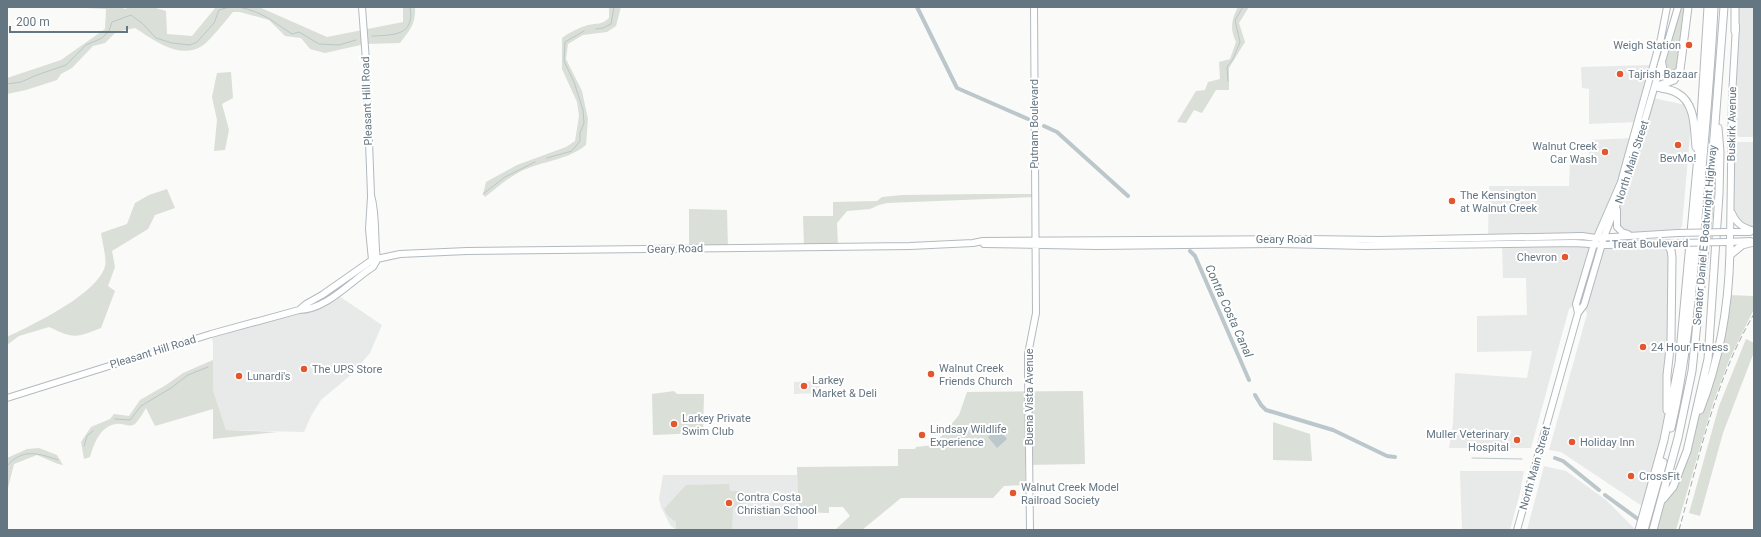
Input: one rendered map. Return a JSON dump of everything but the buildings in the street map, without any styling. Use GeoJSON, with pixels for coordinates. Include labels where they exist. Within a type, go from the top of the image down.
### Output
{"type":"FeatureCollection","features":[{"type":"Feature","properties":{"kind":"highway"},"geometry":{"type":"LineString","coordinates":[[1656,87],[1674,80],[1680,70],[1688,7]]}},
{"type":"Feature","properties":{"kind":"highway","name":"Senator Daniel E Boatwright Highway"},"geometry":{"type":"LineString","coordinates":[[1639,530],[1647,510],[1668,423],[1680,352],[1697,163],[1708,7]]}},
{"type":"Feature","properties":{"kind":"highway"},"geometry":{"type":"LineString","coordinates":[[1644,530],[1647,510],[1670,433],[1683,370],[1705,136],[1714,7]]}},
{"type":"Feature","properties":{"kind":"highway","name":"Senator Daniel E Boatwright Highway"},"geometry":{"type":"LineString","coordinates":[[1653,530],[1682,421],[1692,365],[1706,241],[1724,7]]}},
{"type":"Feature","properties":{"kind":"highway"},"geometry":{"type":"LineString","coordinates":[[1735,7],[1735,31]]}},
{"type":"Feature","properties":{"kind":"highway"},"geometry":{"type":"LineString","coordinates":[[1662,64],[1663,70],[1668,75],[1675,74],[1680,70]]}},
{"type":"Feature","properties":{"kind":"highway"},"geometry":{"type":"LineString","coordinates":[[1656,87],[1676,92],[1687,101],[1691,109],[1697,163]]}},
{"type":"Feature","properties":{"kind":"highway"},"geometry":{"type":"LineString","coordinates":[[1662,500],[1673,487],[1687,450],[1705,372],[1709,346],[1719,194],[1720,152],[1716,108]]}},
{"type":"Feature","properties":{"kind":"highway"},"geometry":{"type":"LineString","coordinates":[[1730,255],[1742,245],[1754,241]]}},
{"type":"Feature","properties":{"kind":"highway"},"geometry":{"type":"LineString","coordinates":[[1691,434],[1707,393],[1719,350],[1724,325],[1730,255],[1728,242]]}},
{"type":"Feature","properties":{"kind":"highway"},"geometry":{"type":"LineString","coordinates":[[1667,244],[1671,250],[1672,257],[1671,340],[1667,375],[1668,423]]}},
{"type":"Feature","properties":{"kind":"main road","name":"Pleasant Hill Road"},"geometry":{"type":"LineString","coordinates":[[7,398],[211,334],[299,310],[309,310],[325,302],[373,267],[374,204],[371,196],[366,61],[362,7]]}},
{"type":"Feature","properties":{"kind":"main road","name":"Putnam Boulevard"},"geometry":{"type":"LineString","coordinates":[[1034,7],[1035,243]]}},
{"type":"Feature","properties":{"kind":"main road","name":"North Main Street"},"geometry":{"type":"LineString","coordinates":[[1578,313],[1576,304],[1594,244],[1621,182],[1647,88],[1667,7]]}},
{"type":"Feature","properties":{"kind":"main road","name":"North Main Street"},"geometry":{"type":"LineString","coordinates":[[1518,530],[1578,313],[1584,305],[1604,237],[1630,173],[1678,7]]}},
{"type":"Feature","properties":{"kind":"main road","name":"Buskirk Avenue"},"geometry":{"type":"LineString","coordinates":[[1728,242],[1731,211],[1732,97],[1735,31],[1739,7]]}},
{"type":"Feature","properties":{"kind":"main road"},"geometry":{"type":"LineString","coordinates":[[1647,88],[1656,87]]}},
{"type":"Feature","properties":{"kind":"main road"},"geometry":{"type":"LineString","coordinates":[[1618,205],[1617,227],[1622,232],[1633,235]]}},
{"type":"Feature","properties":{"kind":"main road"},"geometry":{"type":"LineString","coordinates":[[1731,211],[1735,221],[1741,226],[1754,231]]}},
{"type":"Feature","properties":{"kind":"main road","name":"Treat Boulevard"},"geometry":{"type":"LineString","coordinates":[[1596,238],[1678,233],[1754,231]]}},
{"type":"Feature","properties":{"kind":"main road","name":"Geary Road"},"geometry":{"type":"LineString","coordinates":[[340,282],[374,260],[400,254],[463,251],[656,250],[973,243],[983,241],[1035,243],[1308,242],[1582,236],[1596,238]]}},
{"type":"Feature","properties":{"kind":"main road","name":"Treat Boulevard"},"geometry":{"type":"LineString","coordinates":[[1594,244],[1667,244],[1754,241]]}},
{"type":"Feature","properties":{"kind":"main road","name":"Geary Road"},"geometry":{"type":"LineString","coordinates":[[1308,242],[1364,246],[1594,244]]}},
{"type":"Feature","properties":{"kind":"main road","name":"Buena Vista Avenue"},"geometry":{"type":"LineString","coordinates":[[1030,530],[1028,354],[1036,313],[1035,243]]}},
{"type":"Feature","properties":{"kind":"main road","name":"Pleasant Hill Road"},"geometry":{"type":"LineString","coordinates":[[299,310],[340,282]]}},
{"type":"Feature","properties":{"kind":"shaded area"},"geometry":{"type":"Polygon","coordinates":[[[135,6],[146,6],[156,8],[166,11],[167,34],[192,36],[216,7],[259,7],[327,37],[403,22],[403,7],[415,7],[415,13],[412,26],[400,43],[365,44],[325,53],[310,49],[301,38],[285,36],[269,20],[240,12],[233,12],[205,44],[193,50],[184,51],[167,47],[135,28],[116,32],[105,43],[93,46],[72,68],[61,74],[57,80],[26,90],[7,94],[7,78],[61,60],[105,29],[106,9],[66,7],[120,7],[125,9],[135,6]]]}},
{"type":"Feature","properties":{"kind":"shaded area"},"geometry":{"type":"Polygon","coordinates":[[[609,7],[621,7],[616,26],[607,32],[583,35],[568,44],[566,59],[582,91],[588,119],[586,145],[572,154],[534,166],[515,174],[485,197],[483,194],[486,182],[517,165],[566,147],[575,141],[579,116],[577,102],[562,69],[562,38],[581,27],[602,23],[609,18],[609,7]]]}},
{"type":"Feature","properties":{"kind":"shaded area"},"geometry":{"type":"Polygon","coordinates":[[[1238,7],[1249,7],[1239,23],[1245,42],[1229,68],[1229,90],[1216,90],[1202,113],[1194,110],[1186,123],[1177,122],[1196,91],[1205,90],[1208,82],[1220,79],[1219,62],[1230,59],[1236,42],[1232,24],[1238,7]]]}},
{"type":"Feature","properties":{"kind":"shaded area"},"geometry":{"type":"Polygon","coordinates":[[[1678,7],[1688,7],[1681,63],[1675,74],[1663,70],[1678,7]]]}},
{"type":"Feature","properties":{"kind":"shaded area"},"geometry":{"type":"Polygon","coordinates":[[[1739,7],[1754,7],[1754,137],[1739,137],[1732,131],[1735,40],[1739,7]]]}},
{"type":"Feature","properties":{"kind":"shaded area"},"geometry":{"type":"Polygon","coordinates":[[[1653,66],[1638,122],[1589,124],[1589,89],[1582,88],[1581,67],[1653,66]]]}},
{"type":"Feature","properties":{"kind":"shaded area"},"geometry":{"type":"Polygon","coordinates":[[[231,72],[233,98],[222,104],[229,130],[225,150],[214,151],[217,120],[212,97],[217,73],[231,72]]]}},
{"type":"Feature","properties":{"kind":"shaded area"},"geometry":{"type":"Polygon","coordinates":[[[1653,98],[1686,105],[1688,110],[1691,124],[1682,226],[1678,233],[1633,235],[1619,230],[1618,205],[1653,98]]]}},
{"type":"Feature","properties":{"kind":"shaded area"},"geometry":{"type":"Polygon","coordinates":[[[1633,138],[1625,167],[1596,238],[1488,238],[1489,186],[1569,186],[1570,161],[1588,161],[1590,140],[1633,138]]]}},
{"type":"Feature","properties":{"kind":"shaded area"},"geometry":{"type":"Polygon","coordinates":[[[1737,142],[1754,142],[1754,231],[1741,226],[1731,211],[1731,147],[1737,142]]]}},
{"type":"Feature","properties":{"kind":"shaded area"},"geometry":{"type":"Polygon","coordinates":[[[167,189],[175,208],[155,215],[148,229],[112,251],[115,267],[108,286],[115,291],[101,328],[86,334],[75,336],[64,334],[49,327],[19,336],[7,345],[7,337],[63,308],[78,298],[90,287],[100,277],[105,266],[105,255],[101,233],[127,224],[135,203],[149,195],[167,189]]]}},
{"type":"Feature","properties":{"kind":"shaded area"},"geometry":{"type":"Polygon","coordinates":[[[1035,194],[1035,197],[887,203],[870,209],[847,211],[837,223],[838,247],[804,247],[803,216],[833,216],[833,202],[877,201],[882,197],[902,195],[1035,194]]]}},
{"type":"Feature","properties":{"kind":"shaded area"},"geometry":{"type":"Polygon","coordinates":[[[689,209],[727,210],[728,249],[689,249],[689,209]]]}},
{"type":"Feature","properties":{"kind":"shaded area"},"geometry":{"type":"Polygon","coordinates":[[[1594,244],[1576,304],[1569,309],[1531,448],[1449,448],[1453,423],[1455,373],[1527,378],[1532,351],[1477,352],[1477,316],[1527,315],[1526,278],[1503,278],[1502,245],[1594,244]]]}},
{"type":"Feature","properties":{"kind":"shaded area"},"geometry":{"type":"Polygon","coordinates":[[[1602,244],[1667,244],[1669,247],[1668,423],[1645,508],[1561,452],[1549,450],[1587,314],[1584,305],[1602,244]]]}},
{"type":"Feature","properties":{"kind":"shaded area"},"geometry":{"type":"Polygon","coordinates":[[[336,294],[382,325],[370,353],[352,374],[321,400],[311,416],[304,432],[226,430],[213,390],[213,343],[211,334],[309,310],[336,294]]]}},
{"type":"Feature","properties":{"kind":"shaded area"},"geometry":{"type":"Polygon","coordinates":[[[1727,295],[1754,296],[1754,309],[1730,358],[1713,403],[1676,530],[1653,530],[1662,501],[1673,487],[1707,393],[1727,295]]]}},
{"type":"Feature","properties":{"kind":"shaded area"},"geometry":{"type":"Polygon","coordinates":[[[1746,339],[1754,343],[1754,352],[1723,433],[1700,516],[1689,513],[1719,406],[1746,339]]]}},
{"type":"Feature","properties":{"kind":"shaded area"},"geometry":{"type":"Polygon","coordinates":[[[213,360],[213,390],[226,430],[277,432],[213,439],[213,409],[155,426],[146,408],[133,425],[116,424],[110,425],[106,428],[98,436],[90,457],[84,459],[81,442],[91,427],[110,419],[114,414],[129,416],[140,400],[183,373],[213,360]]]}},
{"type":"Feature","properties":{"kind":"shaded area"},"geometry":{"type":"Polygon","coordinates":[[[819,381],[820,393],[794,394],[794,382],[819,381]]]}},
{"type":"Feature","properties":{"kind":"shaded area"},"geometry":{"type":"Polygon","coordinates":[[[674,391],[677,394],[704,394],[703,433],[653,435],[652,394],[674,391]]]}},
{"type":"Feature","properties":{"kind":"shaded area"},"geometry":{"type":"Polygon","coordinates":[[[1083,391],[1085,464],[1025,465],[1025,485],[1004,486],[993,498],[901,498],[862,530],[835,530],[850,516],[843,507],[829,507],[829,513],[798,512],[797,467],[898,466],[898,449],[915,449],[916,447],[934,445],[959,415],[967,392],[1083,391]]]}},
{"type":"Feature","properties":{"kind":"shaded area"},"geometry":{"type":"Polygon","coordinates":[[[1273,422],[1310,434],[1312,461],[1273,460],[1273,422]]]}},
{"type":"Feature","properties":{"kind":"shaded area"},"geometry":{"type":"Polygon","coordinates":[[[998,428],[1007,439],[997,448],[988,437],[998,428]]]}},
{"type":"Feature","properties":{"kind":"shaded area"},"geometry":{"type":"Polygon","coordinates":[[[39,448],[57,455],[63,465],[37,455],[14,464],[7,492],[7,458],[27,449],[39,448]]]}},
{"type":"Feature","properties":{"kind":"shaded area"},"geometry":{"type":"Polygon","coordinates":[[[1544,466],[1566,471],[1606,500],[1636,530],[1527,530],[1544,466]]]}},
{"type":"Feature","properties":{"kind":"shaded area"},"geometry":{"type":"Polygon","coordinates":[[[1460,471],[1524,471],[1510,530],[1462,530],[1460,471]]]}},
{"type":"Feature","properties":{"kind":"shaded area","name":"Contra Costa Christian School"},"geometry":{"type":"Polygon","coordinates":[[[663,475],[797,475],[798,530],[676,530],[670,525],[661,507],[659,499],[663,475]]]}},
{"type":"Feature","properties":{"kind":"shaded area"},"geometry":{"type":"Polygon","coordinates":[[[729,484],[730,491],[744,491],[744,502],[739,507],[733,507],[732,530],[676,530],[676,522],[668,516],[664,509],[686,485],[729,484]]]}},
{"type":"Feature","properties":{"kind":"waterway"},"geometry":{"type":"LineString","coordinates":[[7,84],[21,82],[66,65],[86,45],[102,38],[109,31],[112,22],[131,15],[143,24],[156,38],[172,43],[190,45],[197,42],[214,23],[219,10],[229,7]]}},
{"type":"Feature","properties":{"kind":"waterway"},"geometry":{"type":"LineString","coordinates":[[239,7],[261,14],[292,34],[299,32],[319,44],[339,45],[356,40]]}},
{"type":"Feature","properties":{"kind":"waterway"},"geometry":{"type":"LineString","coordinates":[[372,36],[395,34],[406,29],[411,17],[410,7]]}},
{"type":"Feature","properties":{"kind":"waterway"},"geometry":{"type":"LineString","coordinates":[[596,29],[603,28],[611,24],[614,7]]}},
{"type":"Feature","properties":{"kind":"waterway","name":"Contra Costa Canal"},"geometry":{"type":"LineString","coordinates":[[917,7],[957,88],[1028,119]]}},
{"type":"Feature","properties":{"kind":"waterway"},"geometry":{"type":"LineString","coordinates":[[1228,81],[1227,67],[1233,59],[1240,42],[1235,20],[1243,7]]}},
{"type":"Feature","properties":{"kind":"waterway"},"geometry":{"type":"LineString","coordinates":[[547,158],[572,151],[580,141],[580,133],[584,123],[583,110],[574,82],[564,61],[565,42],[584,31]]}},
{"type":"Feature","properties":{"kind":"waterway","name":"Contra Costa Canal"},"geometry":{"type":"LineString","coordinates":[[1044,126],[1057,132],[1128,196]]}},
{"type":"Feature","properties":{"kind":"waterway"},"geometry":{"type":"LineString","coordinates":[[483,194],[505,177],[535,162]]}},
{"type":"Feature","properties":{"kind":"waterway","name":"Contra Costa Canal"},"geometry":{"type":"LineString","coordinates":[[1190,251],[1195,256],[1249,380]]}},
{"type":"Feature","properties":{"kind":"waterway"},"geometry":{"type":"LineString","coordinates":[[115,419],[130,420],[141,406],[171,388],[188,375],[208,367]]}},
{"type":"Feature","properties":{"kind":"waterway","name":"Contra Costa Canal"},"geometry":{"type":"LineString","coordinates":[[1255,395],[1266,410],[1333,430],[1387,456],[1395,457]]}},
{"type":"Feature","properties":{"kind":"waterway"},"geometry":{"type":"LineString","coordinates":[[84,446],[87,436],[93,431]]}},
{"type":"Feature","properties":{"kind":"waterway"},"geometry":{"type":"LineString","coordinates":[[7,466],[18,456],[24,454],[44,455],[58,460]]}},
{"type":"Feature","properties":{"kind":"waterway","name":"Contra Costa Canal"},"geometry":{"type":"LineString","coordinates":[[1472,458],[1522,459]]}},
{"type":"Feature","properties":{"kind":"waterway","name":"Contra Costa Canal"},"geometry":{"type":"LineString","coordinates":[[1555,458],[1563,461],[1599,490]]}},
{"type":"Feature","properties":{"kind":"waterway","name":"Contra Costa Canal"},"geometry":{"type":"LineString","coordinates":[[1605,495],[1653,530]]}},
{"type":"Feature","properties":{"kind":"railway"},"geometry":{"type":"LineString","coordinates":[[1679,530],[1701,447],[1718,392],[1740,339],[1754,314]]}},
{"type":"Feature","properties":{"kind":"place","name":"Weigh Station"},"geometry":{"type":"Point","coordinates":[1689,45]}},
{"type":"Feature","properties":{"kind":"place","name":"Tajrish Bazaar"},"geometry":{"type":"Point","coordinates":[1620,74]}},
{"type":"Feature","properties":{"kind":"place","name":"BevMo!"},"geometry":{"type":"Point","coordinates":[1678,145]}},
{"type":"Feature","properties":{"kind":"place","name":"Walnut Creek Car Wash"},"geometry":{"type":"Point","coordinates":[1605,152]}},
{"type":"Feature","properties":{"kind":"place","name":"The Kensington at Walnut Creek"},"geometry":{"type":"Point","coordinates":[1452,201]}},
{"type":"Feature","properties":{"kind":"place","name":"Chevron"},"geometry":{"type":"Point","coordinates":[1565,257]}},
{"type":"Feature","properties":{"kind":"place","name":"24 Hour Fitness"},"geometry":{"type":"Point","coordinates":[1643,347]}},
{"type":"Feature","properties":{"kind":"place","name":"The UPS Store"},"geometry":{"type":"Point","coordinates":[304,369]}},
{"type":"Feature","properties":{"kind":"place","name":"Walnut Creek Friends Church"},"geometry":{"type":"Point","coordinates":[931,374]}},
{"type":"Feature","properties":{"kind":"place","name":"Lunardi's"},"geometry":{"type":"Point","coordinates":[239,376]}},
{"type":"Feature","properties":{"kind":"place","name":"Larkey Market & Deli"},"geometry":{"type":"Point","coordinates":[804,386]}},
{"type":"Feature","properties":{"kind":"place","name":"Larkey Private Swim Club"},"geometry":{"type":"Point","coordinates":[674,424]}},
{"type":"Feature","properties":{"kind":"place","name":"Lindsay Wildlife Experience"},"geometry":{"type":"Point","coordinates":[922,435]}},
{"type":"Feature","properties":{"kind":"place","name":"Muller Veterinary Hospital"},"geometry":{"type":"Point","coordinates":[1517,440]}},
{"type":"Feature","properties":{"kind":"place","name":"Holiday Inn"},"geometry":{"type":"Point","coordinates":[1572,442]}},
{"type":"Feature","properties":{"kind":"place","name":"CrossFit"},"geometry":{"type":"Point","coordinates":[1631,476]}},
{"type":"Feature","properties":{"kind":"place","name":"Walnut Creek Model Railroad Society"},"geometry":{"type":"Point","coordinates":[1013,493]}},
{"type":"Feature","properties":{"kind":"place","name":"Contra Costa Christian School"},"geometry":{"type":"Point","coordinates":[729,503]}}]}
